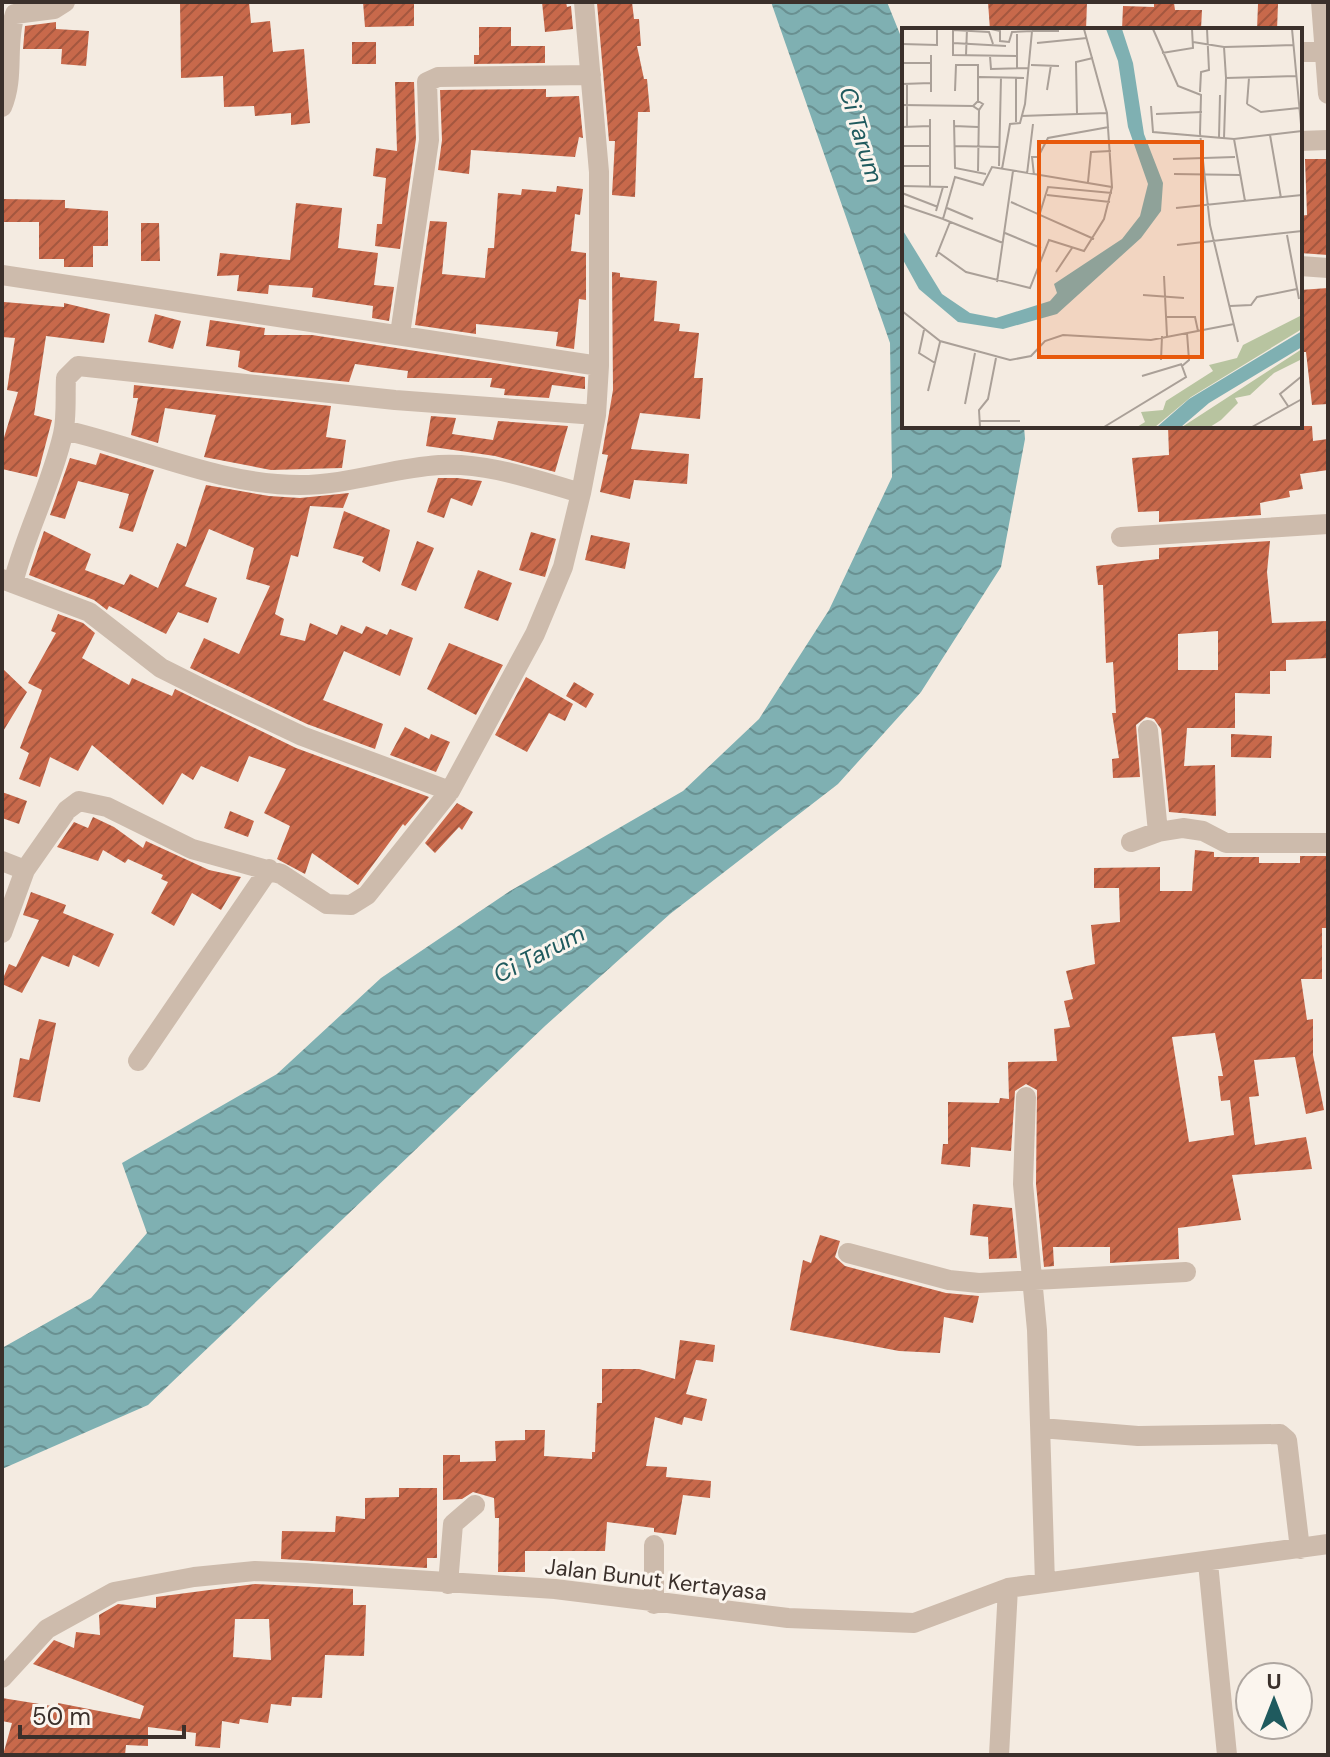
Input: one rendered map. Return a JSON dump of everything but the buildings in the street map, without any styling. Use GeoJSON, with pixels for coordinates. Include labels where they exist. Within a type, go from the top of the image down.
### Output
{"type":"FeatureCollection","features":[{"type":"Feature","properties":{"kind":"street"},"geometry":{"type":"LineString","coordinates":[[2,107],[7,96],[11,27],[15,14],[54,9],[65,2]]}},
{"type":"Feature","properties":{"kind":"street"},"geometry":{"type":"LineString","coordinates":[[2,933],[25,870],[67,810],[79,801],[107,807],[192,849],[269,869],[327,904],[351,905],[367,895],[450,791],[535,634],[563,567],[596,415],[599,172],[584,2]]}},
{"type":"Feature","properties":{"kind":"street"},"geometry":{"type":"LineString","coordinates":[[1321,2],[1328,94]]}},
{"type":"Feature","properties":{"kind":"street"},"geometry":{"type":"LineString","coordinates":[[1302,52],[1325,52]]}},
{"type":"Feature","properties":{"kind":"street"},"geometry":{"type":"LineString","coordinates":[[400,334],[429,140],[427,82],[438,77],[591,75]]}},
{"type":"Feature","properties":{"kind":"street"},"geometry":{"type":"LineString","coordinates":[[1302,141],[1328,140]]}},
{"type":"Feature","properties":{"kind":"street"},"geometry":{"type":"LineString","coordinates":[[1302,266],[1328,268]]}},
{"type":"Feature","properties":{"kind":"street"},"geometry":{"type":"LineString","coordinates":[[2,275],[599,366]]}},
{"type":"Feature","properties":{"kind":"street"},"geometry":{"type":"LineString","coordinates":[[450,791],[302,736],[209,692],[161,668],[89,612],[7,581],[49,484],[64,430],[66,378],[78,366],[127,368],[395,400],[596,415]]}},
{"type":"Feature","properties":{"kind":"street"},"geometry":{"type":"LineString","coordinates":[[64,430],[126,445],[229,478],[300,485],[328,484],[409,468],[474,465],[581,493]]}},
{"type":"Feature","properties":{"kind":"street"},"geometry":{"type":"LineString","coordinates":[[1121,537],[1328,524]]}},
{"type":"Feature","properties":{"kind":"street"},"geometry":{"type":"LineString","coordinates":[[1148,730],[1158,832]]}},
{"type":"Feature","properties":{"kind":"street"},"geometry":{"type":"LineString","coordinates":[[1131,842],[1158,832],[1183,828],[1203,831],[1226,843],[1328,843]]}},
{"type":"Feature","properties":{"kind":"street"},"geometry":{"type":"LineString","coordinates":[[2,861],[25,870]]}},
{"type":"Feature","properties":{"kind":"street"},"geometry":{"type":"LineString","coordinates":[[138,1061],[269,869]]}},
{"type":"Feature","properties":{"kind":"street"},"geometry":{"type":"LineString","coordinates":[[1026,1097],[1023,1184],[1041,1428],[1045,1583]]}},
{"type":"Feature","properties":{"kind":"street"},"geometry":{"type":"LineString","coordinates":[[848,1253],[949,1280],[979,1283],[1186,1272]]}},
{"type":"Feature","properties":{"kind":"street"},"geometry":{"type":"LineString","coordinates":[[1041,1428],[1138,1436],[1280,1434],[1287,1440],[1300,1549]]}},
{"type":"Feature","properties":{"kind":"street"},"geometry":{"type":"LineString","coordinates":[[448,1584],[453,1524],[475,1505]]}},
{"type":"Feature","properties":{"kind":"street","name":"Jalan Bunut Kertayasa"},"geometry":{"type":"LineString","coordinates":[[2,1678],[47,1629],[114,1592],[151,1584],[255,1571],[555,1589],[654,1604],[788,1618],[914,1623],[1008,1588],[1208,1563],[1328,1544]]}},
{"type":"Feature","properties":{"kind":"street"},"geometry":{"type":"LineString","coordinates":[[654,1545],[654,1604]]}},
{"type":"Feature","properties":{"kind":"street"},"geometry":{"type":"LineString","coordinates":[[1208,1563],[1227,1755]]}},
{"type":"Feature","properties":{"kind":"street"},"geometry":{"type":"LineString","coordinates":[[999,1755],[1008,1588]]}},
{"type":"Feature","properties":{"kind":"water","name":"Ci Tarum"},"geometry":{"type":"Polygon","coordinates":[[[771,2],[887,2],[902,39],[902,428],[1024,428],[1025,439],[1001,567],[921,692],[838,784],[670,914],[545,1026],[148,1405],[2,1469],[2,1348],[91,1298],[147,1233],[122,1163],[277,1074],[381,978],[510,891],[683,791],[759,719],[829,610],[892,477],[890,343],[771,2]]]}}]}
